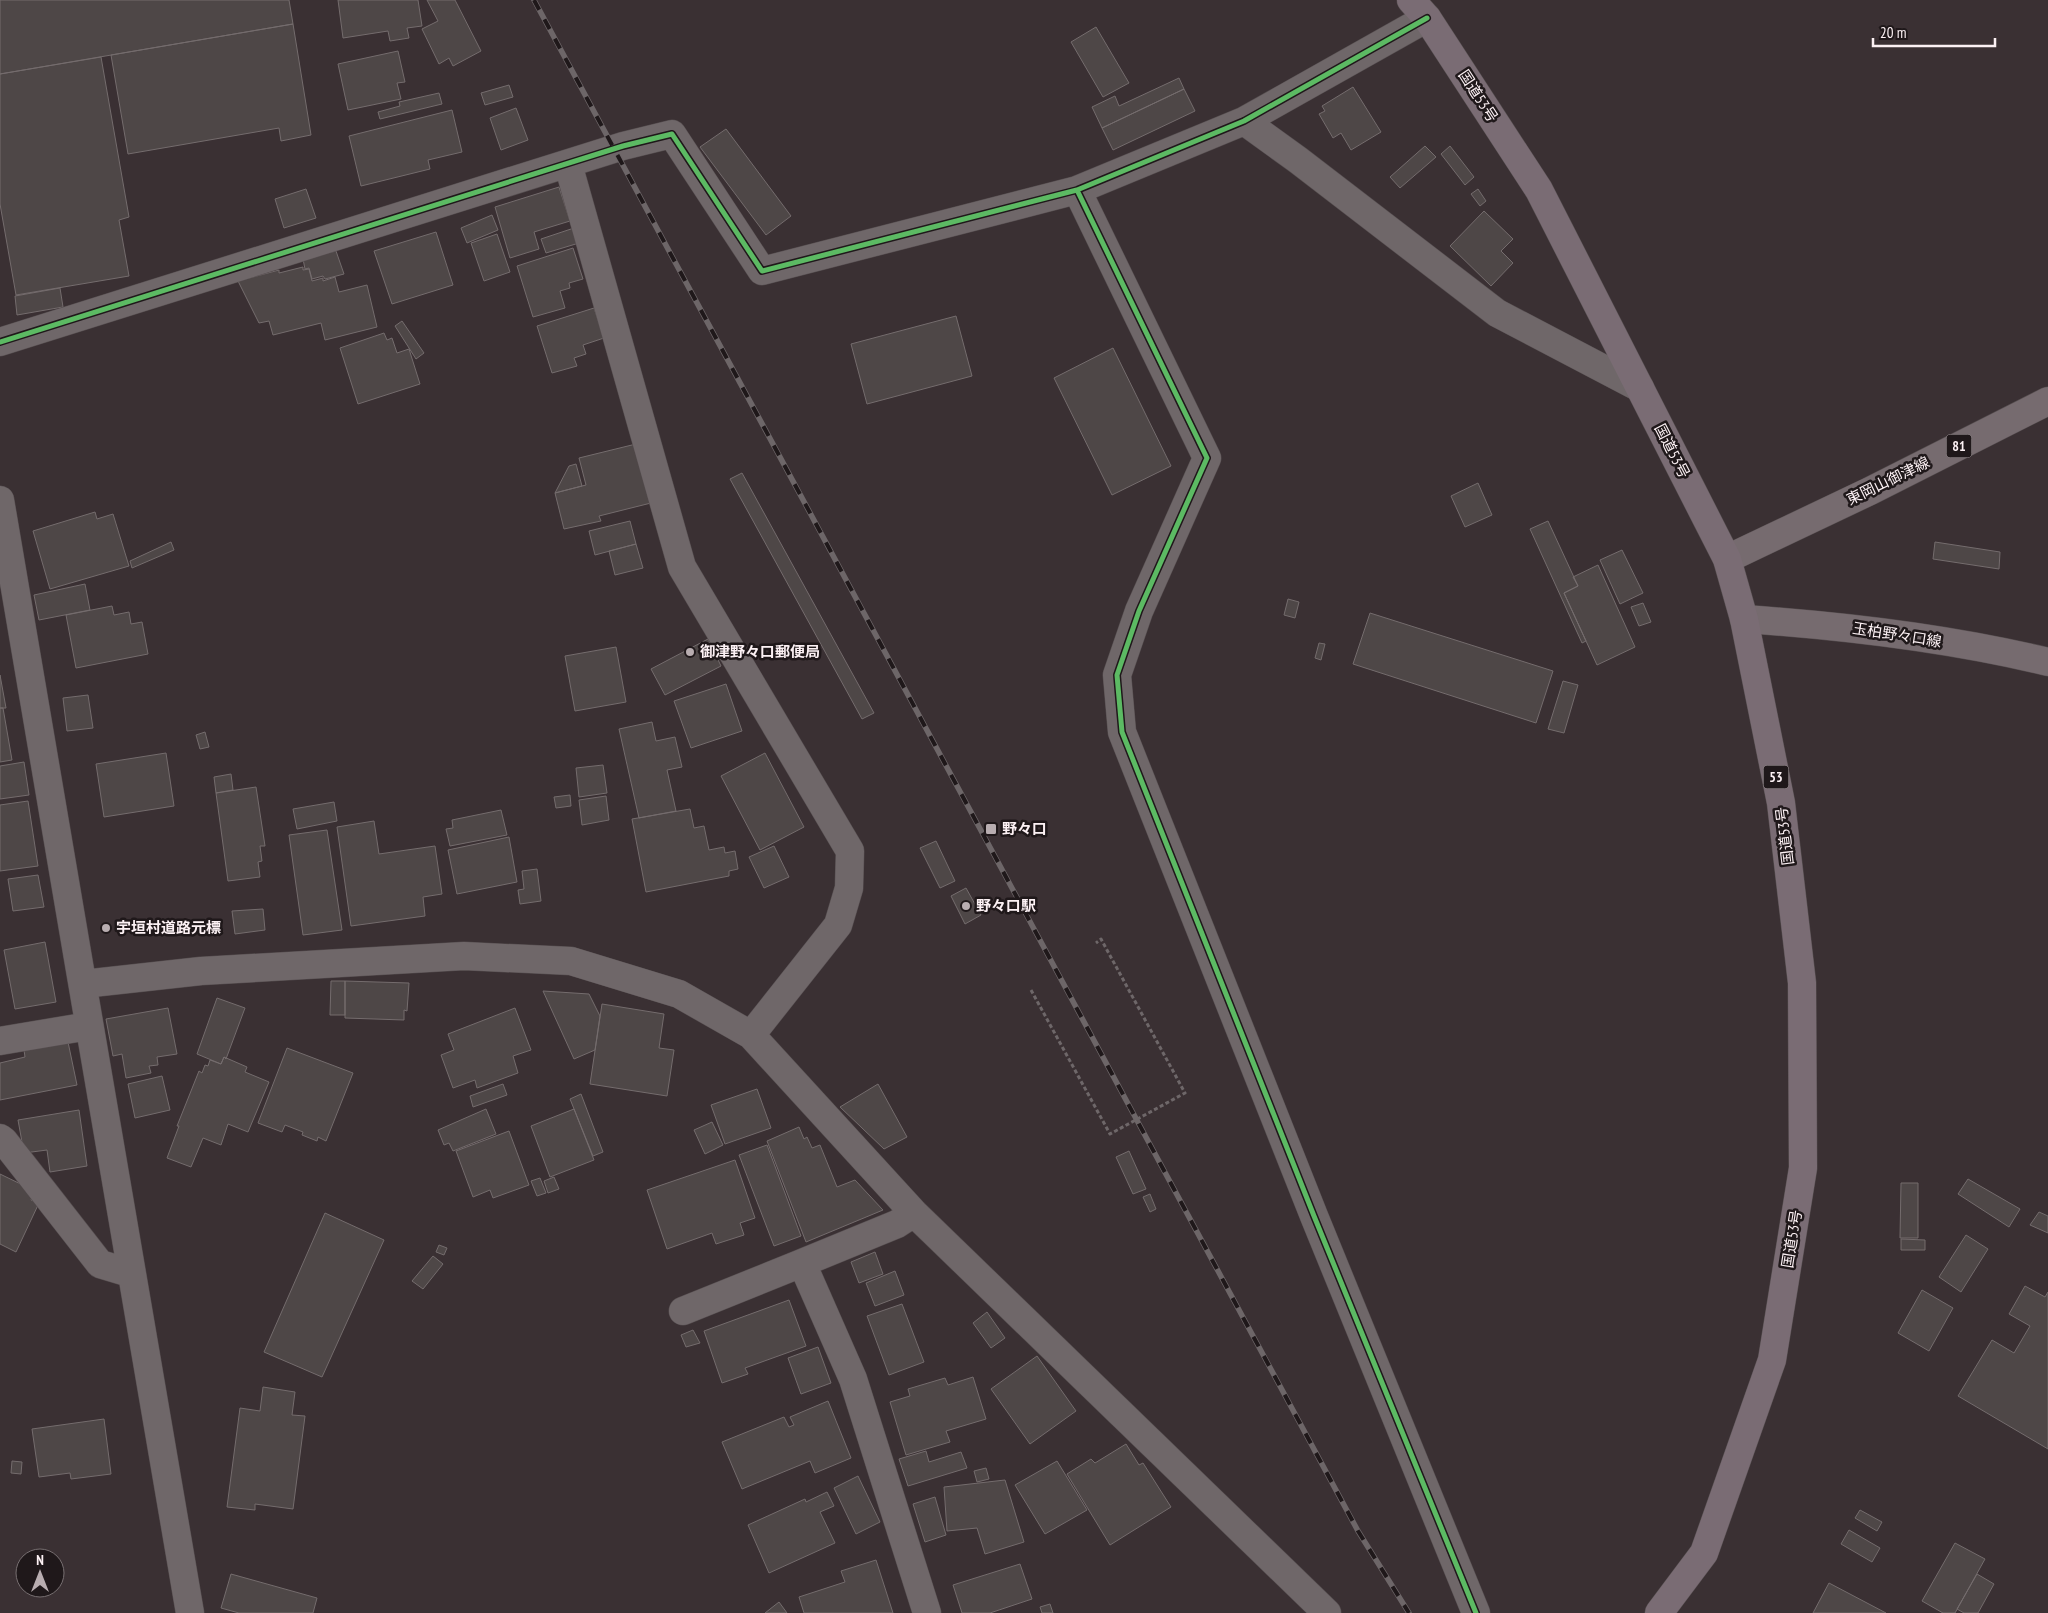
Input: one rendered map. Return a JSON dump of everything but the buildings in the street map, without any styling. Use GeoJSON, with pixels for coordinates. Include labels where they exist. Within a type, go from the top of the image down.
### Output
{"type":"FeatureCollection","features":[{"type":"Feature","properties":{"kind":"highway","name":"国道53号"},"geometry":{"type":"LineString","coordinates":[[1419,9],[1539,190],[1727,559],[1744,619],[1781,804],[1802,982],[1803,1168],[1772,1360],[1704,1553],[1659,1613]]}},
{"type":"Feature","properties":{"kind":"main road","name":"東岡山御津線"},"geometry":{"type":"LineString","coordinates":[[1727,559],[1870,491],[2048,400]]}},
{"type":"Feature","properties":{"kind":"main road","name":"玉柏野々口線"},"geometry":{"type":"LineString","coordinates":[[1744,619],[1833,625],[2002,651],[2048,662]]}},
{"type":"Feature","properties":{"kind":"street"},"geometry":{"type":"LineString","coordinates":[[0,342],[623,146],[672,134],[762,271],[1077,190],[1244,121],[1419,9]]}},
{"type":"Feature","properties":{"kind":"street"},"geometry":{"type":"LineString","coordinates":[[1244,121],[1298,160],[1496,313],[1640,388]]}},
{"type":"Feature","properties":{"kind":"street"},"geometry":{"type":"LineString","coordinates":[[568,164],[682,567],[850,851],[849,888],[838,925],[750,1036]]}},
{"type":"Feature","properties":{"kind":"street"},"geometry":{"type":"LineString","coordinates":[[1077,190],[1207,458],[1140,611],[1117,675],[1122,732],[1314,1216],[1476,1613]]}},
{"type":"Feature","properties":{"kind":"street"},"geometry":{"type":"LineString","coordinates":[[0,500],[83,984],[130,1273],[190,1613]]}},
{"type":"Feature","properties":{"kind":"street"},"geometry":{"type":"LineString","coordinates":[[83,984],[202,971],[464,956],[571,961],[679,994],[750,1036],[914,1213],[1327,1613]]}},
{"type":"Feature","properties":{"kind":"street"},"geometry":{"type":"LineString","coordinates":[[0,1041],[89,1026]]}},
{"type":"Feature","properties":{"kind":"street"},"geometry":{"type":"LineString","coordinates":[[0,1138],[100,1264],[130,1273]]}},
{"type":"Feature","properties":{"kind":"street"},"geometry":{"type":"LineString","coordinates":[[683,1311],[897,1224],[914,1213]]}},
{"type":"Feature","properties":{"kind":"street"},"geometry":{"type":"LineString","coordinates":[[802,1263],[853,1379],[927,1613]]}},
{"type":"Feature","properties":{"kind":"path"},"geometry":{"type":"LineString","coordinates":[[1032,990],[1110,1134],[1185,1093],[1101,939],[1096,942]]}},
{"type":"Feature","properties":{"kind":"railway"},"geometry":{"type":"LineString","coordinates":[[534,0],[1358,1531],[1409,1613]]}},
{"type":"Feature","properties":{"kind":"cycle path"},"geometry":{"type":"LineString","coordinates":[[0,342],[623,146],[672,134],[762,271],[1077,190],[1244,121],[1427,18]]}},
{"type":"Feature","properties":{"kind":"cycle path"},"geometry":{"type":"LineString","coordinates":[[1077,190],[1207,458],[1139,611],[1117,675],[1122,732],[1314,1216],[1476,1613]]}},
{"type":"Feature","properties":{"kind":"place","name":"御津野々口郵便局"},"geometry":{"type":"Point","coordinates":[690,652]}},
{"type":"Feature","properties":{"kind":"place","name":"野々口"},"geometry":{"type":"Point","coordinates":[991,829]}},
{"type":"Feature","properties":{"kind":"place","name":"野々口駅"},"geometry":{"type":"Point","coordinates":[966,906]}},
{"type":"Feature","properties":{"kind":"place","name":"宇垣村道路元標"},"geometry":{"type":"Point","coordinates":[106,928]}}]}
